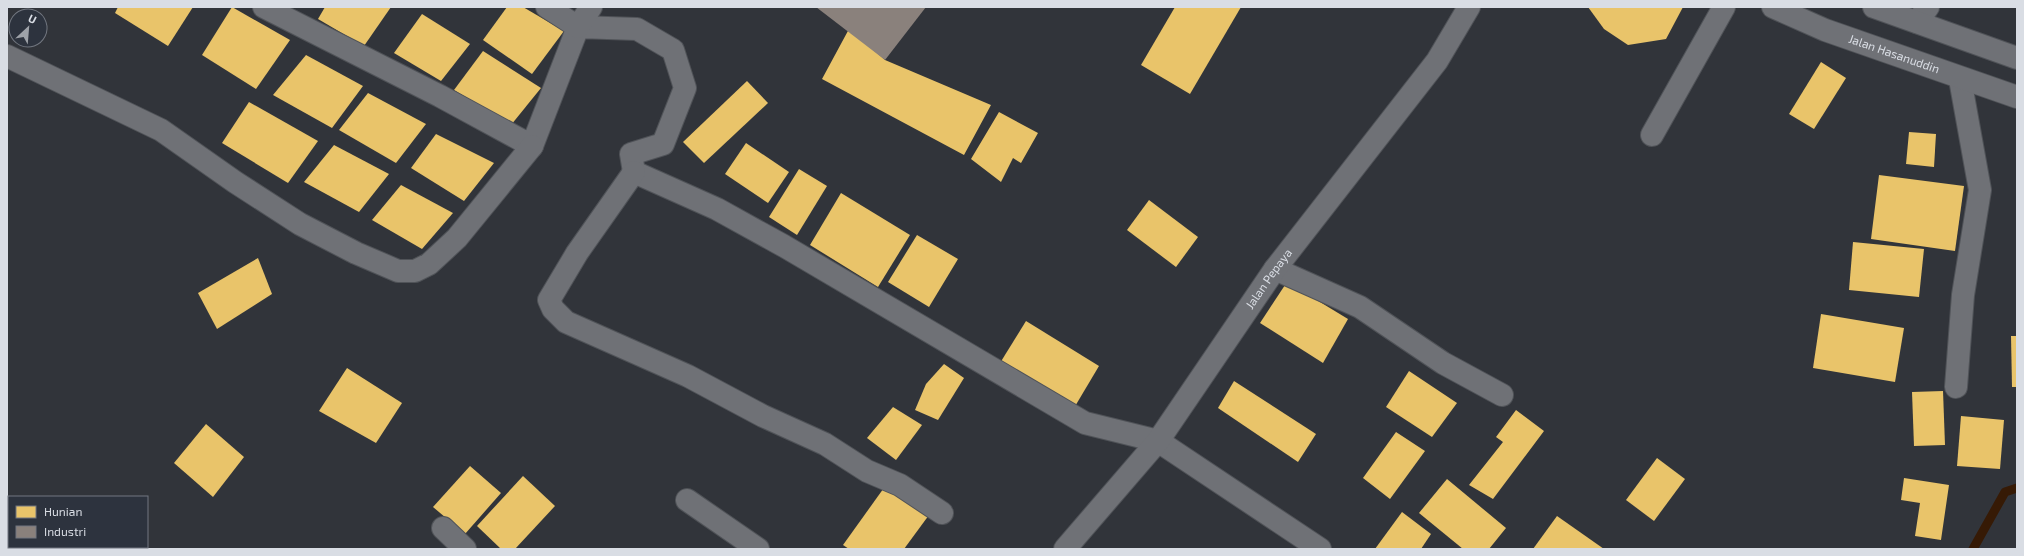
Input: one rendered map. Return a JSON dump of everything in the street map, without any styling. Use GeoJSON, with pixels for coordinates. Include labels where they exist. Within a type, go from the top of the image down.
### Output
{"type":"FeatureCollection","features":[{"type":"Feature","properties":{"kind":"street"},"geometry":{"type":"LineString","coordinates":[[264,7],[440,96],[532,146]]}},
{"type":"Feature","properties":{"kind":"street"},"geometry":{"type":"LineString","coordinates":[[547,7],[578,27],[636,29],[673,50],[685,88],[663,144],[631,154],[634,172],[563,275],[549,300],[553,310],[566,322],[688,376],[763,416],[825,444],[867,471],[900,485],[942,513]]}},
{"type":"Feature","properties":{"kind":"street"},"geometry":{"type":"LineString","coordinates":[[7,56],[161,130],[235,182],[300,224],[356,253],[398,271],[414,271],[429,264],[457,238],[532,146],[578,27],[591,7]]}},
{"type":"Feature","properties":{"kind":"street","name":"Jalan Pepaya"},"geometry":{"type":"LineString","coordinates":[[1066,549],[1158,441],[1275,269],[1437,60],[1468,7]]}},
{"type":"Feature","properties":{"kind":"street"},"geometry":{"type":"LineString","coordinates":[[1652,135],[1724,7]]}},
{"type":"Feature","properties":{"kind":"street","name":"Jalan Hasanuddin"},"geometry":{"type":"LineString","coordinates":[[1772,7],[1825,30],[1960,79],[2017,97]]}},
{"type":"Feature","properties":{"kind":"street"},"geometry":{"type":"LineString","coordinates":[[1874,7],[1922,15],[2017,58]]}},
{"type":"Feature","properties":{"kind":"street"},"geometry":{"type":"LineString","coordinates":[[1956,387],[1963,295],[1980,190],[1960,79]]}},
{"type":"Feature","properties":{"kind":"street"},"geometry":{"type":"LineString","coordinates":[[634,172],[717,209],[784,246],[1085,423],[1158,441],[1320,549]]}},
{"type":"Feature","properties":{"kind":"street"},"geometry":{"type":"LineString","coordinates":[[1275,269],[1360,307],[1443,363],[1502,395]]}},
{"type":"Feature","properties":{"kind":"street"},"geometry":{"type":"LineString","coordinates":[[687,500],[758,549]]}},
{"type":"Feature","properties":{"kind":"street"},"geometry":{"type":"LineString","coordinates":[[443,528],[465,549]]}},
{"type":"Feature","properties":{"kind":"building: Hunian"},"geometry":{"type":"Polygon","coordinates":[[[118,7],[193,7],[168,46],[115,13],[118,7]]]}},
{"type":"Feature","properties":{"kind":"building: Hunian"},"geometry":{"type":"Polygon","coordinates":[[[232,7],[290,40],[256,89],[202,55],[232,7]]]}},
{"type":"Feature","properties":{"kind":"building: Hunian"},"geometry":{"type":"Polygon","coordinates":[[[325,7],[391,7],[364,46],[318,19],[325,7]]]}},
{"type":"Feature","properties":{"kind":"building: Hunian"},"geometry":{"type":"Polygon","coordinates":[[[507,7],[523,7],[564,31],[532,74],[483,40],[507,7]]]}},
{"type":"Feature","properties":{"kind":"building: Hunian"},"geometry":{"type":"Polygon","coordinates":[[[1175,7],[1241,7],[1190,94],[1141,65],[1175,7]]]}},
{"type":"Feature","properties":{"kind":"building: Hunian"},"geometry":{"type":"Polygon","coordinates":[[[1588,7],[1683,7],[1666,39],[1628,45],[1604,29],[1588,7]]]}},
{"type":"Feature","properties":{"kind":"building: Hunian"},"geometry":{"type":"Polygon","coordinates":[[[422,14],[470,44],[441,81],[394,53],[422,14]]]}},
{"type":"Feature","properties":{"kind":"building: Hunian"},"geometry":{"type":"Polygon","coordinates":[[[849,29],[885,60],[991,105],[964,155],[822,79],[849,29]]]}},
{"type":"Feature","properties":{"kind":"building: Hunian"},"geometry":{"type":"Polygon","coordinates":[[[483,51],[541,88],[511,125],[454,90],[483,51]]]}},
{"type":"Feature","properties":{"kind":"building: Hunian"},"geometry":{"type":"Polygon","coordinates":[[[306,55],[363,86],[332,128],[273,95],[306,55]]]}},
{"type":"Feature","properties":{"kind":"building: Hunian"},"geometry":{"type":"Polygon","coordinates":[[[1821,62],[1846,78],[1814,129],[1789,114],[1821,62]]]}},
{"type":"Feature","properties":{"kind":"building: Hunian"},"geometry":{"type":"Polygon","coordinates":[[[747,81],[768,103],[704,163],[683,142],[747,81]]]}},
{"type":"Feature","properties":{"kind":"building: Hunian"},"geometry":{"type":"Polygon","coordinates":[[[368,93],[426,124],[396,163],[339,130],[368,93]]]}},
{"type":"Feature","properties":{"kind":"building: Hunian"},"geometry":{"type":"Polygon","coordinates":[[[249,102],[318,141],[288,183],[222,143],[249,102]]]}},
{"type":"Feature","properties":{"kind":"building: Hunian"},"geometry":{"type":"Polygon","coordinates":[[[999,112],[1038,133],[1021,163],[1013,158],[1001,182],[971,159],[999,112]]]}},
{"type":"Feature","properties":{"kind":"building: Hunian"},"geometry":{"type":"Polygon","coordinates":[[[1909,132],[1936,134],[1934,167],[1906,164],[1909,132]]]}},
{"type":"Feature","properties":{"kind":"building: Hunian"},"geometry":{"type":"Polygon","coordinates":[[[436,134],[494,163],[464,201],[411,168],[436,134]]]}},
{"type":"Feature","properties":{"kind":"building: Hunian"},"geometry":{"type":"Polygon","coordinates":[[[746,143],[789,172],[768,203],[725,174],[746,143]]]}},
{"type":"Feature","properties":{"kind":"building: Hunian"},"geometry":{"type":"Polygon","coordinates":[[[334,145],[389,174],[359,212],[304,182],[334,145]]]}},
{"type":"Feature","properties":{"kind":"building: Hunian"},"geometry":{"type":"Polygon","coordinates":[[[799,169],[827,186],[797,235],[769,217],[799,169]]]}},
{"type":"Feature","properties":{"kind":"building: Hunian"},"geometry":{"type":"Polygon","coordinates":[[[1879,175],[1964,186],[1955,251],[1871,239],[1879,175]]]}},
{"type":"Feature","properties":{"kind":"building: Hunian"},"geometry":{"type":"Polygon","coordinates":[[[401,185],[453,213],[422,249],[372,220],[401,185]]]}},
{"type":"Feature","properties":{"kind":"building: Hunian"},"geometry":{"type":"Polygon","coordinates":[[[841,193],[910,235],[878,287],[810,245],[841,193]]]}},
{"type":"Feature","properties":{"kind":"building: Hunian"},"geometry":{"type":"Polygon","coordinates":[[[1149,200],[1198,237],[1176,267],[1127,230],[1149,200]]]}},
{"type":"Feature","properties":{"kind":"building: Hunian"},"geometry":{"type":"Polygon","coordinates":[[[917,235],[958,259],[929,307],[888,282],[917,235]]]}},
{"type":"Feature","properties":{"kind":"building: Hunian"},"geometry":{"type":"Polygon","coordinates":[[[1853,242],[1924,249],[1919,297],[1849,290],[1853,242]]]}},
{"type":"Feature","properties":{"kind":"building: Hunian"},"geometry":{"type":"Polygon","coordinates":[[[258,258],[272,294],[217,329],[198,293],[258,258]]]}},
{"type":"Feature","properties":{"kind":"building: Hunian"},"geometry":{"type":"Polygon","coordinates":[[[1287,282],[1348,319],[1323,363],[1260,323],[1287,282]]]}},
{"type":"Feature","properties":{"kind":"building: Hunian"},"geometry":{"type":"Polygon","coordinates":[[[1821,314],[1904,328],[1895,382],[1813,368],[1821,314]]]}},
{"type":"Feature","properties":{"kind":"building: Hunian"},"geometry":{"type":"Polygon","coordinates":[[[1026,321],[1099,366],[1074,408],[1000,363],[1026,321]]]}},
{"type":"Feature","properties":{"kind":"building: Hunian"},"geometry":{"type":"Polygon","coordinates":[[[2011,336],[2017,336],[2017,387],[2012,387],[2011,336]]]}},
{"type":"Feature","properties":{"kind":"building: Hunian"},"geometry":{"type":"Polygon","coordinates":[[[944,364],[964,378],[938,420],[915,410],[926,384],[944,364]]]}},
{"type":"Feature","properties":{"kind":"building: Hunian"},"geometry":{"type":"Polygon","coordinates":[[[347,368],[402,403],[376,443],[319,411],[347,368]]]}},
{"type":"Feature","properties":{"kind":"building: Hunian"},"geometry":{"type":"Polygon","coordinates":[[[1409,371],[1457,403],[1432,437],[1386,407],[1409,371]]]}},
{"type":"Feature","properties":{"kind":"building: Hunian"},"geometry":{"type":"Polygon","coordinates":[[[1234,381],[1316,434],[1298,462],[1218,408],[1234,381]]]}},
{"type":"Feature","properties":{"kind":"building: Hunian"},"geometry":{"type":"Polygon","coordinates":[[[1943,391],[1945,445],[1914,446],[1912,392],[1943,391]]]}},
{"type":"Feature","properties":{"kind":"building: Hunian"},"geometry":{"type":"Polygon","coordinates":[[[893,407],[922,425],[896,460],[867,438],[893,407]]]}},
{"type":"Feature","properties":{"kind":"building: Hunian"},"geometry":{"type":"Polygon","coordinates":[[[1516,410],[1544,431],[1493,499],[1469,485],[1503,442],[1496,437],[1516,410]]]}},
{"type":"Feature","properties":{"kind":"building: Hunian"},"geometry":{"type":"Polygon","coordinates":[[[1961,416],[2004,420],[2000,469],[1957,466],[1961,416]]]}},
{"type":"Feature","properties":{"kind":"building: Hunian"},"geometry":{"type":"Polygon","coordinates":[[[206,424],[244,457],[213,497],[174,463],[206,424]]]}},
{"type":"Feature","properties":{"kind":"building: Hunian"},"geometry":{"type":"Polygon","coordinates":[[[1396,432],[1425,451],[1390,499],[1363,478],[1396,432]]]}},
{"type":"Feature","properties":{"kind":"building: Hunian"},"geometry":{"type":"Polygon","coordinates":[[[1657,458],[1685,479],[1654,521],[1626,500],[1657,458]]]}},
{"type":"Feature","properties":{"kind":"building: Hunian"},"geometry":{"type":"Polygon","coordinates":[[[470,466],[501,493],[465,534],[433,507],[470,466]]]}},
{"type":"Feature","properties":{"kind":"building: Hunian"},"geometry":{"type":"Polygon","coordinates":[[[523,476],[555,506],[515,549],[501,549],[477,526],[523,476]]]}},
{"type":"Feature","properties":{"kind":"building: Hunian"},"geometry":{"type":"Polygon","coordinates":[[[1904,478],[1949,485],[1941,540],[1915,536],[1920,503],[1901,500],[1904,478]]]}},
{"type":"Feature","properties":{"kind":"building: Hunian"},"geometry":{"type":"Polygon","coordinates":[[[1447,479],[1506,528],[1489,549],[1463,549],[1419,513],[1447,479]]]}},
{"type":"Feature","properties":{"kind":"building: Hunian"},"geometry":{"type":"Polygon","coordinates":[[[886,485],[929,515],[904,549],[849,549],[843,545],[886,485]]]}},
{"type":"Feature","properties":{"kind":"building: Hunian"},"geometry":{"type":"Polygon","coordinates":[[[1402,512],[1431,534],[1421,549],[1375,549],[1402,512]]]}},
{"type":"Feature","properties":{"kind":"building: Hunian"},"geometry":{"type":"Polygon","coordinates":[[[1557,516],[1604,549],[1533,549],[1557,516]]]}},
{"type":"Feature","properties":{"kind":"building: Industri"},"geometry":{"type":"Polygon","coordinates":[[[816,7],[926,7],[885,60],[816,7]]]}},
{"type":"Feature","properties":{"kind":"waterway"},"geometry":{"type":"LineString","coordinates":[[1973,549],[2005,492],[2017,488]]}}]}
